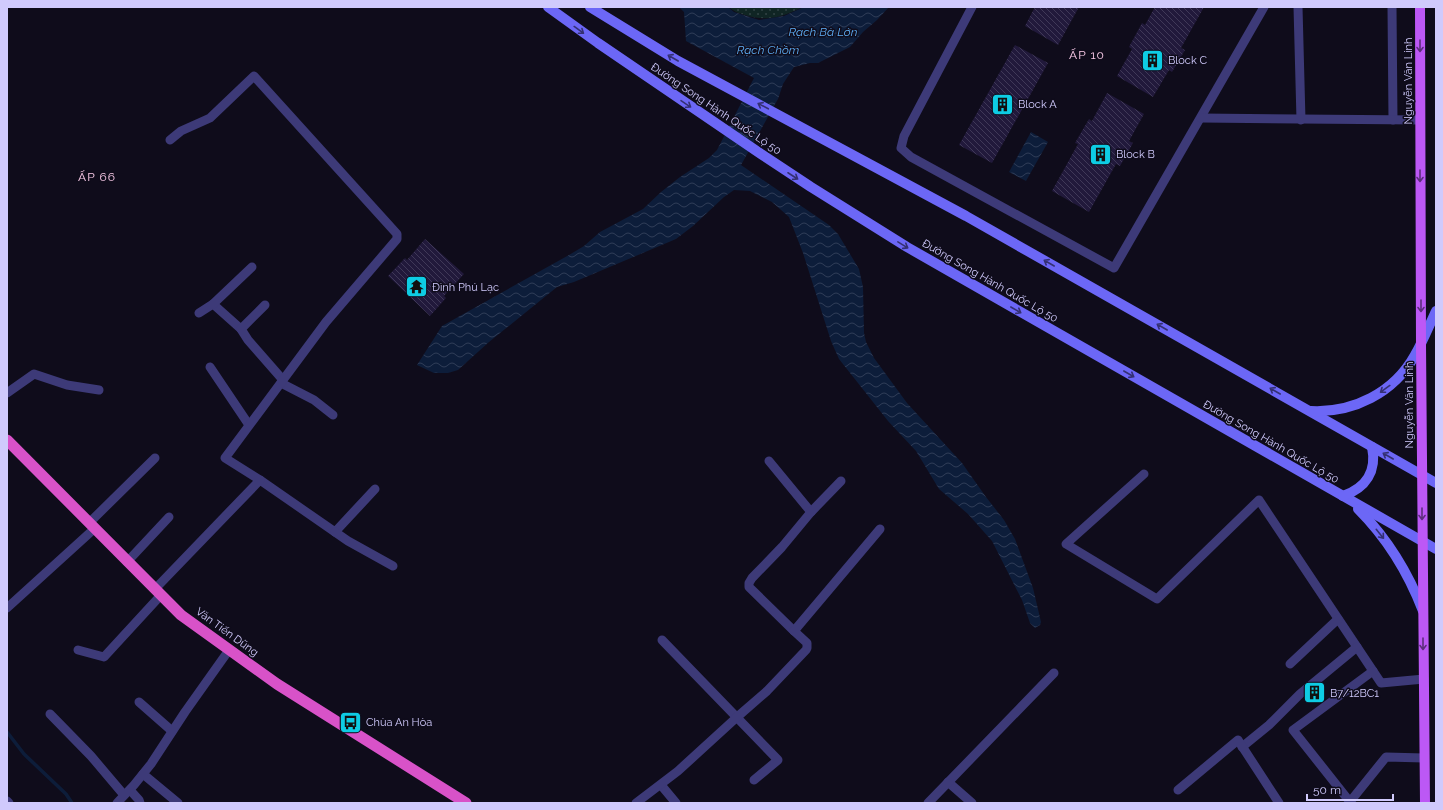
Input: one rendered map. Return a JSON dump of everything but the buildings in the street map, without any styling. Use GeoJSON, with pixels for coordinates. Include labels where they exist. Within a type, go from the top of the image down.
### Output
{"type":"FeatureCollection","features":[{"type":"Feature","properties":{"kind":"highway","name":"Văn Tiến Dũng"},"geometry":{"type":"LineString","coordinates":[[7,440],[181,615],[277,684],[460,802]]}},
{"type":"Feature","properties":{"kind":"main road","name":"Đường Song Hành Quốc Lộ 50"},"geometry":{"type":"LineString","coordinates":[[548,7],[726,131],[860,218],[954,275],[1436,550]]}},
{"type":"Feature","properties":{"kind":"main road","name":"Đường Song Hành Quốc Lộ 50"},"geometry":{"type":"LineString","coordinates":[[590,7],[660,50],[966,216],[1436,483]]}},
{"type":"Feature","properties":{"kind":"main road","name":"Nguyễn Văn Linh"},"geometry":{"type":"LineString","coordinates":[[1420,7],[1422,542],[1425,803]]}},
{"type":"Feature","properties":{"kind":"main road"},"geometry":{"type":"LineString","coordinates":[[1309,411],[1334,410],[1353,406],[1372,398],[1392,384],[1415,356],[1436,311]]}},
{"type":"Feature","properties":{"kind":"main road"},"geometry":{"type":"LineString","coordinates":[[1372,447],[1373,463],[1368,478],[1358,490],[1343,496],[1369,520],[1391,548],[1410,579],[1423,612]]}},
{"type":"Feature","properties":{"kind":"street"},"geometry":{"type":"LineString","coordinates":[[972,7],[904,136],[901,148],[911,157],[1114,268],[1264,7]]}},
{"type":"Feature","properties":{"kind":"street"},"geometry":{"type":"LineString","coordinates":[[1298,7],[1301,120]]}},
{"type":"Feature","properties":{"kind":"street"},"geometry":{"type":"LineString","coordinates":[[1392,7],[1393,120]]}},
{"type":"Feature","properties":{"kind":"street"},"geometry":{"type":"LineString","coordinates":[[170,140],[181,131],[210,118],[254,76],[398,234],[397,239],[326,322],[225,458],[260,480],[348,541],[392,566]]}},
{"type":"Feature","properties":{"kind":"street"},"geometry":{"type":"LineString","coordinates":[[1201,118],[1420,120]]}},
{"type":"Feature","properties":{"kind":"street"},"geometry":{"type":"LineString","coordinates":[[199,313],[213,304],[252,267]]}},
{"type":"Feature","properties":{"kind":"street"},"geometry":{"type":"LineString","coordinates":[[213,304],[241,329],[282,382],[314,400],[333,415]]}},
{"type":"Feature","properties":{"kind":"street"},"geometry":{"type":"LineString","coordinates":[[241,329],[265,305]]}},
{"type":"Feature","properties":{"kind":"street"},"geometry":{"type":"LineString","coordinates":[[210,367],[249,426]]}},
{"type":"Feature","properties":{"kind":"street"},"geometry":{"type":"LineString","coordinates":[[7,393],[34,374],[67,385],[99,390]]}},
{"type":"Feature","properties":{"kind":"street"},"geometry":{"type":"LineString","coordinates":[[7,608],[91,526],[155,458]]}},
{"type":"Feature","properties":{"kind":"street"},"geometry":{"type":"LineString","coordinates":[[769,462],[811,512]]}},
{"type":"Feature","properties":{"kind":"street"},"geometry":{"type":"LineString","coordinates":[[1144,474],[1066,544],[1157,599],[1259,500],[1381,683],[1424,679]]}},
{"type":"Feature","properties":{"kind":"street"},"geometry":{"type":"LineString","coordinates":[[78,650],[104,657],[158,592],[260,480]]}},
{"type":"Feature","properties":{"kind":"street"},"geometry":{"type":"LineString","coordinates":[[636,803],[678,772],[767,691],[806,650],[807,642],[749,587],[749,583],[811,512],[841,481]]}},
{"type":"Feature","properties":{"kind":"street"},"geometry":{"type":"LineString","coordinates":[[335,532],[375,489]]}},
{"type":"Feature","properties":{"kind":"street"},"geometry":{"type":"LineString","coordinates":[[127,562],[169,516]]}},
{"type":"Feature","properties":{"kind":"street"},"geometry":{"type":"LineString","coordinates":[[794,631],[880,529]]}},
{"type":"Feature","properties":{"kind":"street"},"geometry":{"type":"LineString","coordinates":[[1290,664],[1338,619]]}},
{"type":"Feature","properties":{"kind":"street"},"geometry":{"type":"LineString","coordinates":[[662,640],[778,760],[754,780]]}},
{"type":"Feature","properties":{"kind":"street"},"geometry":{"type":"LineString","coordinates":[[1242,747],[1269,724],[1300,694],[1357,647]]}},
{"type":"Feature","properties":{"kind":"street"},"geometry":{"type":"LineString","coordinates":[[117,803],[143,774],[228,650]]}},
{"type":"Feature","properties":{"kind":"street"},"geometry":{"type":"LineString","coordinates":[[1373,671],[1293,730],[1350,802],[1386,757],[1424,758]]}},
{"type":"Feature","properties":{"kind":"street"},"geometry":{"type":"LineString","coordinates":[[928,803],[1054,673]]}},
{"type":"Feature","properties":{"kind":"street"},"geometry":{"type":"LineString","coordinates":[[139,702],[172,731]]}},
{"type":"Feature","properties":{"kind":"street"},"geometry":{"type":"LineString","coordinates":[[50,714],[127,793],[139,800],[140,803]]}},
{"type":"Feature","properties":{"kind":"street"},"geometry":{"type":"LineString","coordinates":[[1178,790],[1238,740],[1279,803]]}},
{"type":"Feature","properties":{"kind":"street"},"geometry":{"type":"LineString","coordinates":[[143,774],[178,803]]}},
{"type":"Feature","properties":{"kind":"street"},"geometry":{"type":"LineString","coordinates":[[948,782],[972,803]]}},
{"type":"Feature","properties":{"kind":"street"},"geometry":{"type":"LineString","coordinates":[[661,785],[676,803]]}},
{"type":"Feature","properties":{"kind":"green space"},"geometry":{"type":"Polygon","coordinates":[[[729,7],[803,7],[781,16],[761,18],[745,15],[729,7]]]}},
{"type":"Feature","properties":{"kind":"water","name":"Rạch Chồm"},"geometry":{"type":"Polygon","coordinates":[[[679,7],[728,7],[734,12],[759,20],[784,16],[804,7],[889,7],[850,47],[818,63],[810,63],[794,67],[783,84],[778,99],[741,165],[829,225],[838,234],[859,269],[863,287],[864,333],[866,342],[874,358],[907,403],[962,463],[1004,520],[1015,539],[1033,588],[1041,622],[1040,625],[1035,628],[1030,623],[1022,600],[992,541],[968,514],[939,489],[916,451],[888,421],[839,359],[831,341],[803,253],[789,217],[772,202],[750,191],[734,190],[676,239],[574,282],[557,287],[489,342],[458,370],[448,373],[434,373],[417,365],[442,326],[569,255],[584,246],[600,232],[643,209],[661,192],[680,177],[709,158],[717,150],[754,78],[686,41],[684,12],[679,7]]]}},
{"type":"Feature","properties":{"kind":"water"},"geometry":{"type":"Polygon","coordinates":[[[1031,132],[1048,142],[1026,181],[1009,172],[1031,132]]]}},
{"type":"Feature","properties":{"kind":"waterway"},"geometry":{"type":"LineString","coordinates":[[7,732],[24,754],[66,794],[72,803]]}},
{"type":"Feature","properties":{"kind":"place","name":"Block C"},"geometry":{"type":"Point","coordinates":[1153,60]}},
{"type":"Feature","properties":{"kind":"place","name":"Block A"},"geometry":{"type":"Point","coordinates":[1003,104]}},
{"type":"Feature","properties":{"kind":"place","name":"Block B"},"geometry":{"type":"Point","coordinates":[1100,154]}},
{"type":"Feature","properties":{"kind":"place","name":"Đình Phú Lạc"},"geometry":{"type":"Point","coordinates":[417,287]}},
{"type":"Feature","properties":{"kind":"place","name":"B7/12BC1"},"geometry":{"type":"Point","coordinates":[1315,693]}},
{"type":"Feature","properties":{"kind":"place","name":"Chùa An Hòa"},"geometry":{"type":"Point","coordinates":[351,722]}},
{"type":"Feature","properties":{"kind":"district","name":"ẤP 10"},"geometry":{"type":"Point","coordinates":[1087,55]}},
{"type":"Feature","properties":{"kind":"district","name":"ẤP 66"},"geometry":{"type":"Point","coordinates":[97,177]}},
{"type":"Feature","properties":{"kind":"water label","name":"Rạch Bà Lớn"},"geometry":{"type":"Point","coordinates":[823,32]}}]}
